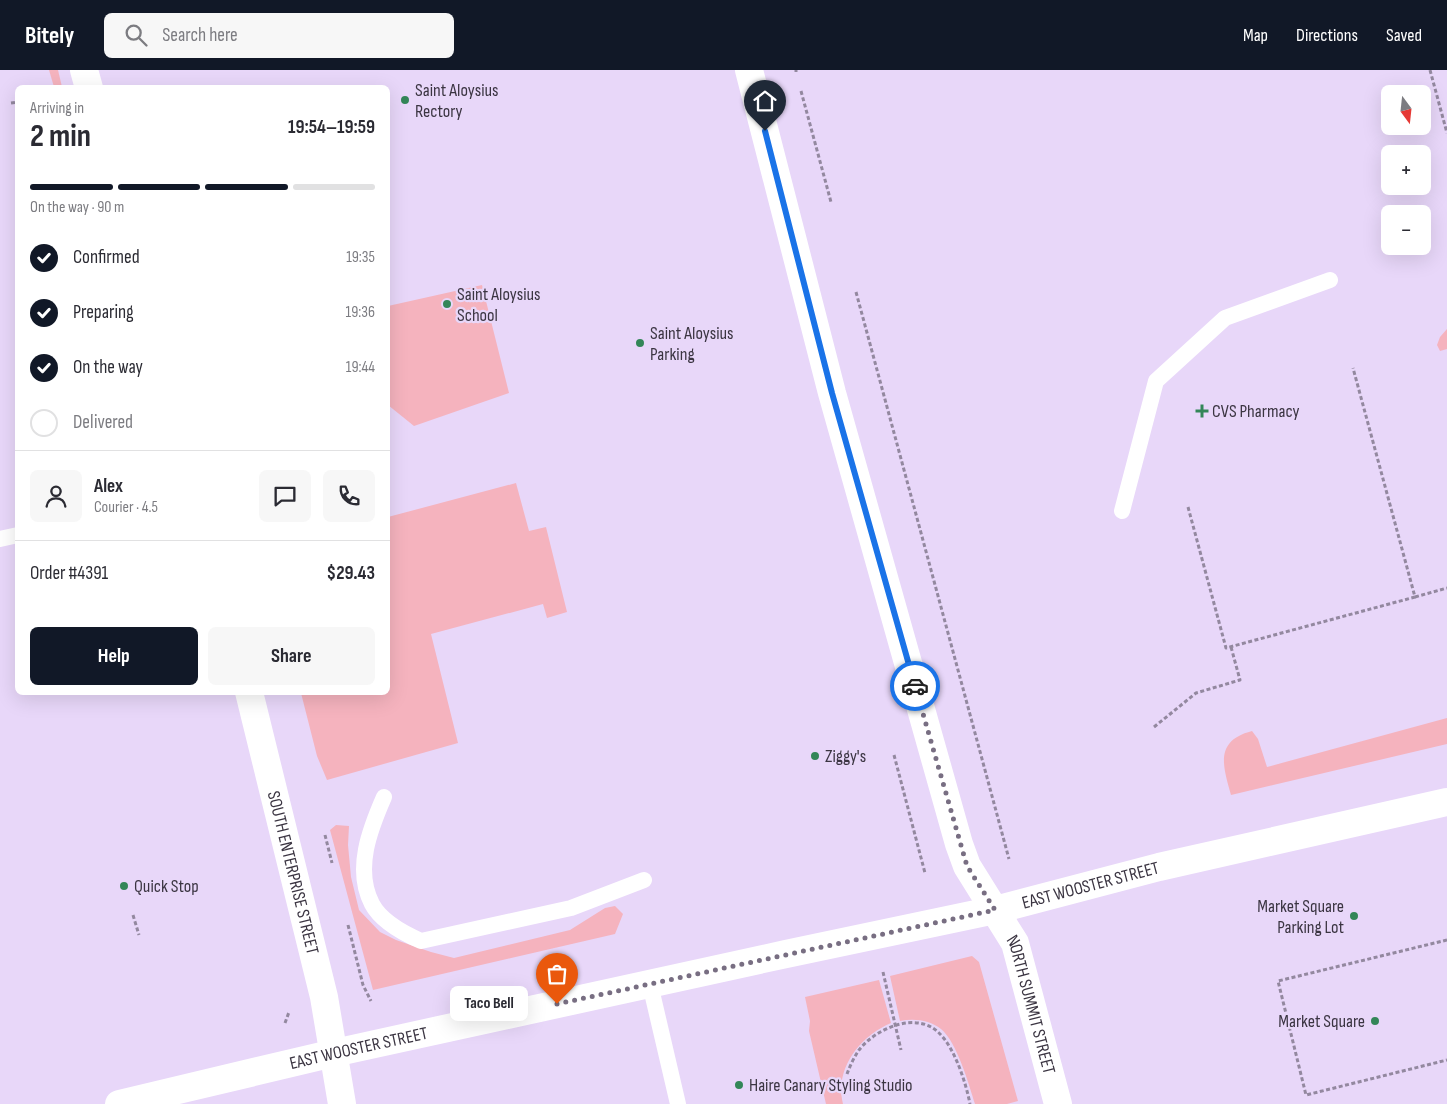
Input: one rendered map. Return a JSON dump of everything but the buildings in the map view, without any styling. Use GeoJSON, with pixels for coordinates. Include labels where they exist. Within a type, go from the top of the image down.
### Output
{"type":"FeatureCollection","features":[{"type":"Feature","properties":{"kind":"street"},"geometry":{"type":"LineString","coordinates":[[84,70],[88,85]]}},
{"type":"Feature","properties":{"kind":"street","name":"NORTH SUMMIT STREET"},"geometry":{"type":"LineString","coordinates":[[749,70],[832,393],[959,844],[967,866],[1015,944],[1058,1104]]}},
{"type":"Feature","properties":{"kind":"street","name":"SOUTH ENTERPRISE STREET"},"geometry":{"type":"LineString","coordinates":[[249,695],[324,996],[342,1104]]}},
{"type":"Feature","properties":{"kind":"street","name":"EAST WOOSTER STREET"},"geometry":{"type":"LineString","coordinates":[[119,1104],[334,1053],[995,910],[1160,867],[1447,802]]}},
{"type":"Feature","properties":{"kind":"lane"},"geometry":{"type":"LineString","coordinates":[[1122,511],[1156,381],[1225,318],[1330,280]]}},
{"type":"Feature","properties":{"kind":"lane"},"geometry":{"type":"LineString","coordinates":[[0,539],[15,536]]}},
{"type":"Feature","properties":{"kind":"lane"},"geometry":{"type":"LineString","coordinates":[[384,797],[366,844],[365,882],[372,905],[390,924],[405,934],[421,941],[571,908],[644,880]]}},
{"type":"Feature","properties":{"kind":"lane"},"geometry":{"type":"LineString","coordinates":[[650,984],[678,1104]]}},
{"type":"Feature","properties":{"kind":"path"},"geometry":{"type":"LineString","coordinates":[[1430,70],[1447,133]]}},
{"type":"Feature","properties":{"kind":"path"},"geometry":{"type":"LineString","coordinates":[[801,91],[831,202]]}},
{"type":"Feature","properties":{"kind":"path"},"geometry":{"type":"LineString","coordinates":[[11,103],[15,102]]}},
{"type":"Feature","properties":{"kind":"path"},"geometry":{"type":"LineString","coordinates":[[856,292],[1009,859]]}},
{"type":"Feature","properties":{"kind":"path"},"geometry":{"type":"LineString","coordinates":[[1353,368],[1415,597]]}},
{"type":"Feature","properties":{"kind":"path"},"geometry":{"type":"LineString","coordinates":[[1188,507],[1226,648],[1447,588]]}},
{"type":"Feature","properties":{"kind":"path"},"geometry":{"type":"LineString","coordinates":[[1154,727],[1196,693],[1240,680],[1232,647]]}},
{"type":"Feature","properties":{"kind":"path"},"geometry":{"type":"LineString","coordinates":[[133,915],[139,935]]}},
{"type":"Feature","properties":{"kind":"path"},"geometry":{"type":"LineString","coordinates":[[1447,940],[1278,981],[1306,1095],[1447,1060]]}},
{"type":"Feature","properties":{"kind":"path"},"geometry":{"type":"LineString","coordinates":[[883,972],[901,1050]]}},
{"type":"Feature","properties":{"kind":"path"},"geometry":{"type":"LineString","coordinates":[[847,1074],[860,1049],[871,1038],[895,1025],[910,1022],[921,1024],[940,1033],[948,1044],[964,1080],[970,1104]]}},
{"type":"Feature","properties":{"kind":"shaded area"},"geometry":{"type":"Polygon","coordinates":[[[49,70],[58,70],[62,85],[53,85],[49,70]]]}},
{"type":"Feature","properties":{"kind":"shaded area"},"geometry":{"type":"Polygon","coordinates":[[[482,285],[509,393],[414,426],[390,407],[390,306],[482,285]]]}},
{"type":"Feature","properties":{"kind":"shaded area"},"geometry":{"type":"Polygon","coordinates":[[[1447,329],[1447,349],[1440,351],[1437,345],[1440,337],[1447,329]]]}},
{"type":"Feature","properties":{"kind":"shaded area"},"geometry":{"type":"Polygon","coordinates":[[[516,483],[529,531],[546,527],[567,612],[547,618],[543,604],[431,634],[458,743],[327,780],[317,756],[302,695],[390,695],[390,516],[516,483]]]}},
{"type":"Feature","properties":{"kind":"shaded area"},"geometry":{"type":"Polygon","coordinates":[[[1447,718],[1447,744],[1231,795],[1224,765],[1224,756],[1232,741],[1240,735],[1252,731],[1258,739],[1267,767],[1447,718]]]}},
{"type":"Feature","properties":{"kind":"shaded area"},"geometry":{"type":"Polygon","coordinates":[[[336,825],[349,826],[348,845],[351,877],[359,910],[380,932],[396,940],[431,952],[454,958],[570,930],[605,908],[615,906],[623,914],[615,934],[373,990],[330,830],[336,825]]]}},
{"type":"Feature","properties":{"kind":"shaded area"},"geometry":{"type":"Polygon","coordinates":[[[972,956],[979,962],[1018,1101],[1007,1104],[975,1104],[962,1064],[947,1035],[937,1026],[927,1022],[916,1020],[900,1021],[890,976],[972,956]]]}},
{"type":"Feature","properties":{"kind":"shaded area"},"geometry":{"type":"Polygon","coordinates":[[[879,980],[891,1023],[869,1036],[852,1055],[842,1078],[843,1104],[826,1104],[809,1031],[810,1021],[805,997],[879,980]]]}},
{"type":"Feature","properties":{"kind":"way so far"},"geometry":{"type":"LineString","coordinates":[[557,1004],[995,910],[967,866],[959,844],[915,686]]}},
{"type":"Feature","properties":{"kind":"place","name":"Saint Aloysius Rectory"},"geometry":{"type":"Point","coordinates":[405,100]}},
{"type":"Feature","properties":{"kind":"place","name":"Saint Aloysius School"},"geometry":{"type":"Point","coordinates":[447,304]}},
{"type":"Feature","properties":{"kind":"place","name":"Saint Aloysius Parking"},"geometry":{"type":"Point","coordinates":[640,343]}},
{"type":"Feature","properties":{"kind":"place","name":"CVS Pharmacy"},"geometry":{"type":"Point","coordinates":[1202,411]}},
{"type":"Feature","properties":{"kind":"place","name":"Ziggy's"},"geometry":{"type":"Point","coordinates":[815,756]}},
{"type":"Feature","properties":{"kind":"place","name":"Quick Stop"},"geometry":{"type":"Point","coordinates":[124,886]}},
{"type":"Feature","properties":{"kind":"place","name":"Market Square Parking Lot"},"geometry":{"type":"Point","coordinates":[1354,916]}},
{"type":"Feature","properties":{"kind":"place","name":"Taco Bell"},"geometry":{"type":"Point","coordinates":[557,1004]}},
{"type":"Feature","properties":{"kind":"place","name":"Market Square"},"geometry":{"type":"Point","coordinates":[1375,1021]}},
{"type":"Feature","properties":{"kind":"place","name":"Haire Canary Styling Studio"},"geometry":{"type":"Point","coordinates":[739,1085]}},
{"type":"Feature","properties":{"kind":"route"},"geometry":{"type":"LineString","coordinates":[[765,131],[832,393],[915,686]]}}]}
